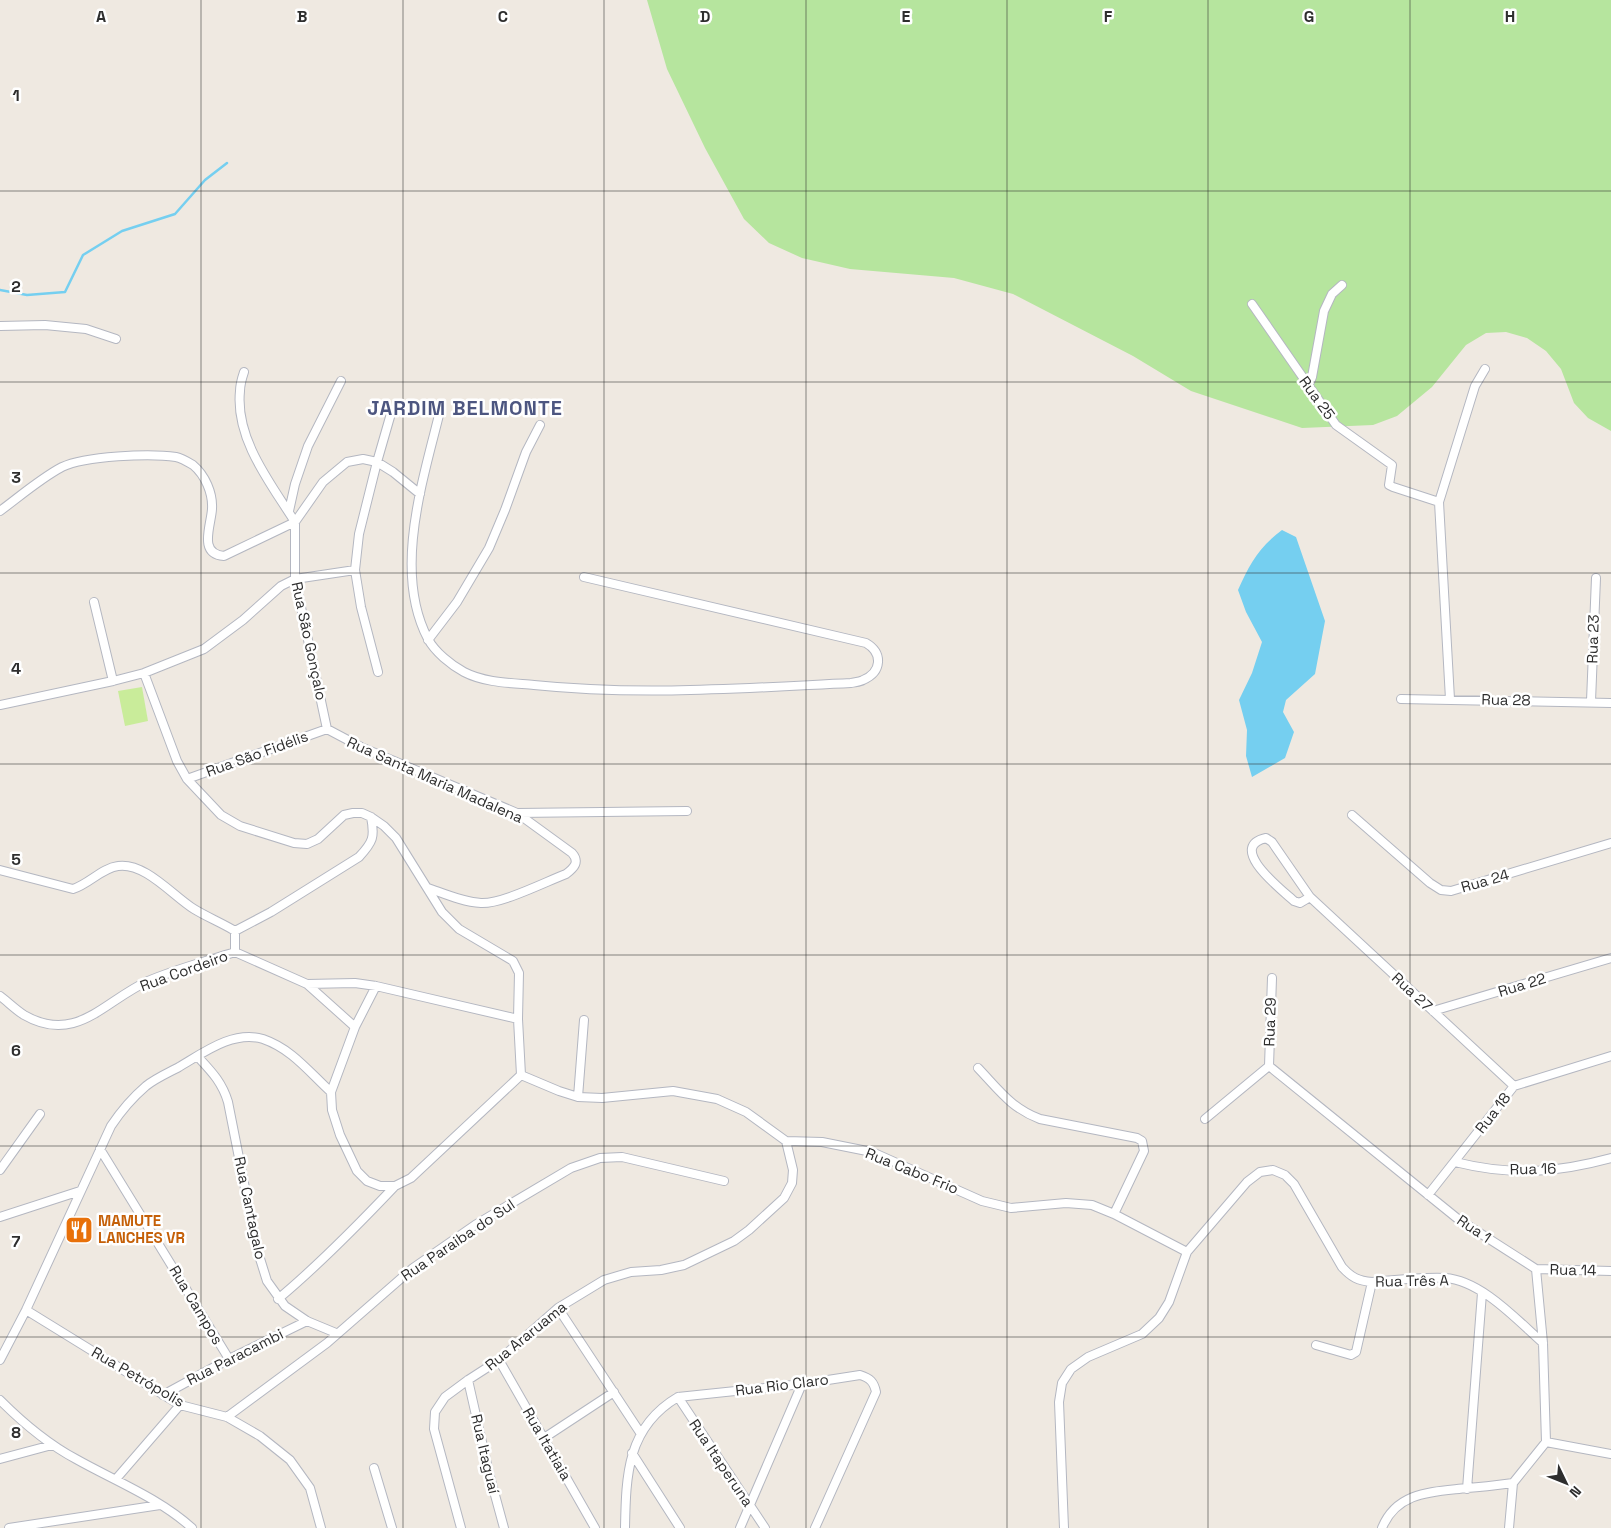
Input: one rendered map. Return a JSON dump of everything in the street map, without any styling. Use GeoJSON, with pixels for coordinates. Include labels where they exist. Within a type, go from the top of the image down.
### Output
{"type":"FeatureCollection","features":[{"type":"Feature","properties":{"kind":"street"},"geometry":{"type":"LineString","coordinates":[[1306,383],[1310,382],[1312,377],[1324,311],[1332,294],[1342,285]]}},
{"type":"Feature","properties":{"kind":"street","name":"Rua 25"},"geometry":{"type":"LineString","coordinates":[[1252,304],[1336,425],[1392,465],[1389,485],[1393,488],[1438,502]]}},
{"type":"Feature","properties":{"kind":"street"},"geometry":{"type":"LineString","coordinates":[[0,326],[45,325],[86,329],[116,339]]}},
{"type":"Feature","properties":{"kind":"street"},"geometry":{"type":"LineString","coordinates":[[1450,698],[1438,502],[1474,386],[1485,369]]}},
{"type":"Feature","properties":{"kind":"street"},"geometry":{"type":"LineString","coordinates":[[244,372],[240,392],[241,416],[248,440],[259,464],[295,522]]}},
{"type":"Feature","properties":{"kind":"street"},"geometry":{"type":"LineString","coordinates":[[289,511],[295,484],[308,446],[341,381]]}},
{"type":"Feature","properties":{"kind":"street"},"geometry":{"type":"LineString","coordinates":[[441,407],[420,494],[411,555],[411,582],[416,605],[428,640],[441,655],[465,672],[493,680],[572,689],[656,692],[851,683],[863,680],[872,674],[878,664],[879,656],[874,648],[866,643],[584,577]]}},
{"type":"Feature","properties":{"kind":"street"},"geometry":{"type":"LineString","coordinates":[[378,672],[361,607],[355,570],[359,534],[376,462],[392,410]]}},
{"type":"Feature","properties":{"kind":"street"},"geometry":{"type":"LineString","coordinates":[[428,640],[458,602],[490,548],[526,452],[540,425]]}},
{"type":"Feature","properties":{"kind":"street"},"geometry":{"type":"LineString","coordinates":[[0,511],[62,467],[90,459],[177,457],[192,465],[203,476],[209,490],[212,507],[208,546],[217,556],[224,556],[295,522],[322,482],[347,462],[363,459],[376,462],[393,472],[420,494]]}},
{"type":"Feature","properties":{"kind":"street","name":"Rua São Gonçalo"},"geometry":{"type":"LineString","coordinates":[[295,522],[295,578],[328,730]]}},
{"type":"Feature","properties":{"kind":"street"},"geometry":{"type":"LineString","coordinates":[[0,705],[144,673],[204,649],[243,620],[281,586],[295,578],[355,570]]}},
{"type":"Feature","properties":{"kind":"street","name":"Rua 23"},"geometry":{"type":"LineString","coordinates":[[1591,701],[1596,578]]}},
{"type":"Feature","properties":{"kind":"street"},"geometry":{"type":"LineString","coordinates":[[94,602],[113,681]]}},
{"type":"Feature","properties":{"kind":"street"},"geometry":{"type":"LineString","coordinates":[[144,673],[177,761],[188,779],[221,815],[240,826],[294,843],[307,844],[318,839],[344,816],[362,813],[371,817],[396,838],[442,912],[459,930],[501,952],[513,961],[519,973],[518,1019],[521,1075],[411,1178],[395,1186],[353,1230],[278,1299]]}},
{"type":"Feature","properties":{"kind":"street","name":"Rua 28"},"geometry":{"type":"LineString","coordinates":[[1401,699],[1450,698],[1611,703]]}},
{"type":"Feature","properties":{"kind":"street","name":"Rua São Fidélis"},"geometry":{"type":"LineString","coordinates":[[188,779],[328,730]]}},
{"type":"Feature","properties":{"kind":"street","name":"Rua Santa Maria Madalena"},"geometry":{"type":"LineString","coordinates":[[328,730],[361,747],[517,813],[572,853],[576,858],[576,864],[572,870],[509,898],[482,904],[458,899],[428,888]]}},
{"type":"Feature","properties":{"kind":"street"},"geometry":{"type":"LineString","coordinates":[[517,813],[687,811]]}},
{"type":"Feature","properties":{"kind":"street","name":"Rua 24"},"geometry":{"type":"LineString","coordinates":[[1352,815],[1430,883],[1441,890],[1451,891],[1611,843]]}},
{"type":"Feature","properties":{"kind":"street"},"geometry":{"type":"LineString","coordinates":[[236,931],[359,857],[373,838],[371,817]]}},
{"type":"Feature","properties":{"kind":"street","name":"Rua 27"},"geometry":{"type":"LineString","coordinates":[[1310,896],[1300,903],[1294,901],[1263,873],[1251,853],[1253,846],[1258,840],[1266,838],[1272,842],[1310,896],[1514,1086]]}},
{"type":"Feature","properties":{"kind":"street","name":"Rua Cordeiro"},"geometry":{"type":"LineString","coordinates":[[0,870],[74,889],[83,886],[117,866],[129,866],[140,869],[194,909],[236,931],[236,952]]}},
{"type":"Feature","properties":{"kind":"street","name":"Rua Cordeiro"},"geometry":{"type":"LineString","coordinates":[[0,996],[24,1015],[50,1025],[70,1025],[90,1018],[125,994],[149,981],[236,952],[307,984],[355,1027]]}},
{"type":"Feature","properties":{"kind":"street","name":"Rua 22"},"geometry":{"type":"LineString","coordinates":[[1433,1011],[1611,958]]}},
{"type":"Feature","properties":{"kind":"street","name":"Rua 29"},"geometry":{"type":"LineString","coordinates":[[1269,1066],[1272,978]]}},
{"type":"Feature","properties":{"kind":"street","name":"Rua Cordeiro"},"geometry":{"type":"LineString","coordinates":[[307,984],[355,983],[376,986],[518,1019]]}},
{"type":"Feature","properties":{"kind":"street"},"geometry":{"type":"LineString","coordinates":[[376,986],[355,1027],[332,1092],[332,1110],[340,1135],[357,1171],[367,1181],[380,1186],[395,1186]]}},
{"type":"Feature","properties":{"kind":"street"},"geometry":{"type":"LineString","coordinates":[[578,1097],[584,1020]]}},
{"type":"Feature","properties":{"kind":"street"},"geometry":{"type":"LineString","coordinates":[[0,1360],[26,1310],[111,1126],[127,1104],[148,1085],[220,1044],[244,1037],[261,1038],[279,1046],[296,1058],[332,1092]]}},
{"type":"Feature","properties":{"kind":"street","name":"Rua 18"},"geometry":{"type":"LineString","coordinates":[[1428,1195],[1514,1086],[1611,1056]]}},
{"type":"Feature","properties":{"kind":"street","name":"Rua Cantagalo"},"geometry":{"type":"LineString","coordinates":[[198,1057],[216,1075],[224,1088],[257,1249],[267,1281],[278,1299],[285,1306],[307,1321],[336,1333]]}},
{"type":"Feature","properties":{"kind":"street"},"geometry":{"type":"LineString","coordinates":[[1205,1119],[1269,1066]]}},
{"type":"Feature","properties":{"kind":"street","name":"Rua 1"},"geometry":{"type":"LineString","coordinates":[[1269,1066],[1458,1219],[1536,1270]]}},
{"type":"Feature","properties":{"kind":"street"},"geometry":{"type":"LineString","coordinates":[[978,1068],[1012,1104],[1026,1114],[1040,1119],[1137,1138],[1142,1141],[1144,1152],[1114,1214]]}},
{"type":"Feature","properties":{"kind":"street"},"geometry":{"type":"LineString","coordinates":[[521,1075],[578,1097],[602,1098],[673,1091],[717,1099],[746,1112],[786,1141]]}},
{"type":"Feature","properties":{"kind":"street"},"geometry":{"type":"LineString","coordinates":[[0,1170],[40,1114]]}},
{"type":"Feature","properties":{"kind":"street","name":"Rua Cabo Frio"},"geometry":{"type":"LineString","coordinates":[[786,1141],[822,1142],[872,1152],[982,1201],[1011,1208],[1066,1203],[1092,1205],[1114,1214],[1187,1252]]}},
{"type":"Feature","properties":{"kind":"street","name":"Rua Araruama"},"geometry":{"type":"LineString","coordinates":[[461,1528],[434,1429],[435,1412],[445,1397],[499,1360],[558,1308],[604,1280],[631,1272],[662,1270],[684,1265],[734,1241],[784,1198],[792,1184],[793,1170],[786,1141]]}},
{"type":"Feature","properties":{"kind":"street","name":"Rua Campos"},"geometry":{"type":"LineString","coordinates":[[100,1149],[229,1359]]}},
{"type":"Feature","properties":{"kind":"street","name":"Rua Paraiba do Sul"},"geometry":{"type":"LineString","coordinates":[[227,1417],[305,1360],[413,1268],[475,1225],[571,1168],[600,1158],[622,1157],[724,1180]]}},
{"type":"Feature","properties":{"kind":"street","name":"Rua 16"},"geometry":{"type":"LineString","coordinates":[[1455,1162],[1482,1168],[1529,1172],[1580,1166],[1611,1158]]}},
{"type":"Feature","properties":{"kind":"street","name":"Rua Três A"},"geometry":{"type":"LineString","coordinates":[[1187,1252],[1247,1182],[1260,1172],[1273,1170],[1285,1175],[1294,1184],[1342,1267],[1350,1276],[1361,1281],[1372,1282],[1447,1278],[1466,1283],[1497,1303],[1544,1343]]}},
{"type":"Feature","properties":{"kind":"street"},"geometry":{"type":"LineString","coordinates":[[0,1217],[80,1191]]}},
{"type":"Feature","properties":{"kind":"street"},"geometry":{"type":"LineString","coordinates":[[1064,1528],[1059,1402],[1062,1383],[1071,1369],[1088,1357],[1142,1334],[1159,1318],[1169,1302],[1187,1252]]}},
{"type":"Feature","properties":{"kind":"street"},"geometry":{"type":"LineString","coordinates":[[1509,1528],[1513,1483],[1546,1442],[1544,1343],[1536,1270]]}},
{"type":"Feature","properties":{"kind":"street","name":"Rua 14"},"geometry":{"type":"LineString","coordinates":[[1536,1270],[1611,1271]]}},
{"type":"Feature","properties":{"kind":"street"},"geometry":{"type":"LineString","coordinates":[[1316,1345],[1351,1355],[1356,1352],[1372,1282]]}},
{"type":"Feature","properties":{"kind":"street"},"geometry":{"type":"LineString","coordinates":[[1467,1488],[1482,1292]]}},
{"type":"Feature","properties":{"kind":"street"},"geometry":{"type":"LineString","coordinates":[[558,1308],[641,1434]]}},
{"type":"Feature","properties":{"kind":"street","name":"Rua Petrópolis"},"geometry":{"type":"LineString","coordinates":[[26,1310],[180,1405],[227,1417],[260,1436],[290,1460],[310,1488],[321,1528]]}},
{"type":"Feature","properties":{"kind":"street","name":"Rua Paracambi"},"geometry":{"type":"LineString","coordinates":[[163,1395],[229,1359],[307,1321]]}},
{"type":"Feature","properties":{"kind":"street","name":"Rua Itatiaia"},"geometry":{"type":"LineString","coordinates":[[499,1360],[594,1528]]}},
{"type":"Feature","properties":{"kind":"street","name":"Rua Rio Claro"},"geometry":{"type":"LineString","coordinates":[[678,1397],[802,1384],[860,1375],[868,1377],[874,1383],[876,1392],[815,1528]]}},
{"type":"Feature","properties":{"kind":"street","name":"Rua Itaguaí"},"geometry":{"type":"LineString","coordinates":[[468,1380],[489,1473],[504,1528]]}},
{"type":"Feature","properties":{"kind":"street"},"geometry":{"type":"LineString","coordinates":[[740,1528],[802,1384]]}},
{"type":"Feature","properties":{"kind":"street"},"geometry":{"type":"LineString","coordinates":[[544,1438],[614,1392]]}},
{"type":"Feature","properties":{"kind":"street"},"geometry":{"type":"LineString","coordinates":[[625,1528],[625,1496],[632,1453],[651,1419],[665,1405],[678,1397]]}},
{"type":"Feature","properties":{"kind":"street","name":"Rua Itaperuna"},"geometry":{"type":"LineString","coordinates":[[678,1397],[765,1528]]}},
{"type":"Feature","properties":{"kind":"street"},"geometry":{"type":"LineString","coordinates":[[0,1400],[32,1430],[52,1444],[160,1505],[192,1528]]}},
{"type":"Feature","properties":{"kind":"street","name":"Rua Paracambi"},"geometry":{"type":"LineString","coordinates":[[116,1479],[180,1405]]}},
{"type":"Feature","properties":{"kind":"street"},"geometry":{"type":"LineString","coordinates":[[1546,1442],[1611,1454]]}},
{"type":"Feature","properties":{"kind":"street"},"geometry":{"type":"LineString","coordinates":[[0,1459],[52,1444]]}},
{"type":"Feature","properties":{"kind":"street"},"geometry":{"type":"LineString","coordinates":[[632,1453],[680,1528]]}},
{"type":"Feature","properties":{"kind":"street"},"geometry":{"type":"LineString","coordinates":[[374,1468],[392,1528]]}},
{"type":"Feature","properties":{"kind":"street"},"geometry":{"type":"LineString","coordinates":[[1382,1528],[1387,1516],[1408,1499],[1432,1492],[1513,1483]]}},
{"type":"Feature","properties":{"kind":"street"},"geometry":{"type":"LineString","coordinates":[[9,1528],[160,1505]]}},
{"type":"Feature","properties":{"kind":"green space"},"geometry":{"type":"Polygon","coordinates":[[[647,0],[1611,0],[1611,431],[1588,418],[1574,403],[1561,369],[1546,351],[1527,338],[1506,332],[1486,333],[1466,345],[1432,387],[1397,416],[1373,425],[1302,428],[1191,391],[1133,356],[1013,294],[954,278],[850,269],[802,258],[769,243],[744,219],[705,148],[667,69],[647,0]]]}},
{"type":"Feature","properties":{"kind":"green space"},"geometry":{"type":"Polygon","coordinates":[[[142,687],[148,721],[125,726],[118,691],[142,687]]]}},
{"type":"Feature","properties":{"kind":"water"},"geometry":{"type":"Polygon","coordinates":[[[1282,530],[1296,537],[1325,621],[1315,674],[1286,700],[1283,712],[1294,732],[1285,758],[1252,777],[1246,756],[1247,730],[1239,700],[1252,673],[1262,642],[1246,612],[1238,590],[1246,572],[1261,550],[1282,530]]]}},
{"type":"Feature","properties":{"kind":"waterway"},"geometry":{"type":"LineString","coordinates":[[0,290],[27,295],[65,292],[83,255],[122,231],[175,214],[205,180],[227,163]]}},
{"type":"Feature","properties":{"kind":"place","name":"MAMUTE LANCHES VR"},"geometry":{"type":"Point","coordinates":[79,1230]}},
{"type":"Feature","properties":{"kind":"district","name":"JARDIM BELMONTE"},"geometry":{"type":"Point","coordinates":[465,408]}}]}
